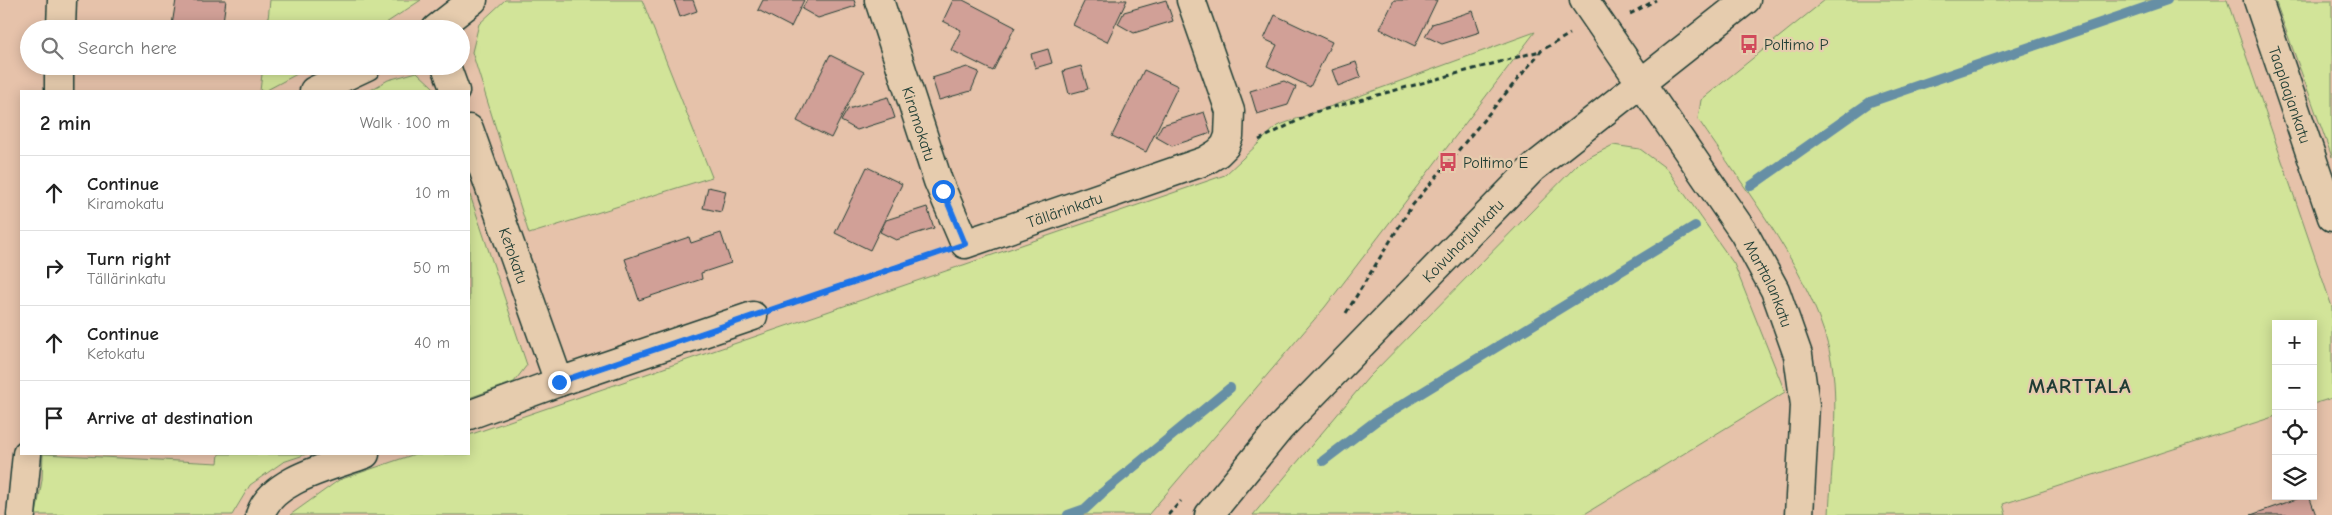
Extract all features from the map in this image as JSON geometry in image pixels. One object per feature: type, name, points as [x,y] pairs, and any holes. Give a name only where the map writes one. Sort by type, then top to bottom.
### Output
[{"type":"street","points":[[61,20],[62,0]]},
{"type":"street","points":[[447,20],[473,0]]},
{"type":"street","name":"Kiramokatu","points":[[879,0],[938,181],[965,244]]},
{"type":"street","name":"Tällärinkatu","points":[[965,244],[1205,161],[1225,146],[1230,136],[1230,111],[1191,0]]},
{"type":"street","name":"Marttalankatu","points":[[1584,0],[1744,233],[1774,290],[1798,354],[1805,405],[1799,515]]},
{"type":"street","name":"Koivuharjunkatu","points":[[1209,515],[1280,428],[1532,168],[1746,0]]},
{"type":"street","name":"Taaplaajankatu","points":[[2258,0],[2332,217]]},
{"type":"street","points":[[58,90],[59,75]]},
{"type":"street","points":[[316,90],[348,75]]},
{"type":"street","points":[[449,75],[455,90]]},
{"type":"street","name":"Ketokatu","points":[[470,132],[559,382]]},
{"type":"street","points":[[470,416],[559,382],[753,316]]},
{"type":"street","points":[[21,515],[28,455]]},
{"type":"street","points":[[260,515],[263,505],[292,481],[363,455]]},
{"type":"path","points":[[1626,17],[1656,0]]},
{"type":"path","points":[[1345,314],[1411,207],[1542,50],[1556,40],[1574,32]]},
{"type":"path","points":[[1252,143],[1315,112],[1542,50]]},
{"type":"path","points":[[753,316],[965,244]]},
{"type":"path","points":[[1168,515],[1181,500]]},
{"type":"green space","points":[[270,0],[421,0],[391,20],[268,20]]},
{"type":"green space","points":[[505,0],[642,0],[712,177],[529,234],[472,52],[479,24]]},
{"type":"green space","points":[[1825,0],[2227,0],[2332,307],[2332,398],[2317,403],[2317,320],[2272,320],[2272,417],[2003,504],[2006,515],[1829,515],[1835,399],[1832,364],[1824,332],[1812,300],[1796,268],[1698,119],[1701,100]]},
{"type":"green space","points":[[2275,0],[2332,0],[2332,157]]},
{"type":"green space","points":[[1535,32],[1325,307],[1148,515],[290,515],[339,480],[412,455],[470,455],[470,435],[1225,175],[1277,126]]},
{"type":"green space","points":[[262,75],[295,75],[267,90],[260,90]]},
{"type":"green space","points":[[406,75],[420,75],[434,90],[371,90],[388,80]]},
{"type":"green space","points":[[1613,145],[1640,149],[1667,169],[1734,264],[1785,392],[1583,515],[1253,515],[1368,378],[1580,162]]},
{"type":"green space","points":[[470,195],[527,365],[514,382],[470,398]]},
{"type":"green space","points":[[43,455],[218,463],[219,455],[304,455],[283,462],[250,485],[232,515],[36,515],[42,480]]},
{"type":"building","points":[[176,0],[226,0],[223,20],[173,20]]},
{"type":"building","points":[[674,0],[693,0],[697,11],[680,17]]},
{"type":"building","points":[[763,0],[804,0],[791,27],[758,10]]},
{"type":"building","points":[[807,0],[854,0],[856,6],[818,18],[802,9]]},
{"type":"building","points":[[953,0],[963,0],[1015,27],[993,71],[951,50],[961,30],[943,21]]},
{"type":"building","points":[[1085,0],[1127,0],[1107,42],[1073,25]]},
{"type":"building","points":[[1166,0],[1173,21],[1134,33],[1118,24],[1124,12]]},
{"type":"building","points":[[1394,0],[1437,0],[1415,46],[1380,29]]},
{"type":"building","points":[[1473,11],[1480,32],[1442,44],[1425,36],[1432,24]]},
{"type":"building","points":[[1275,15],[1332,42],[1310,87],[1267,66],[1277,45],[1264,39]]},
{"type":"building","points":[[1048,49],[1052,63],[1035,68],[1031,54]]},
{"type":"building","points":[[830,55],[864,72],[831,138],[797,121]]},
{"type":"building","points":[[1356,62],[1361,77],[1338,86],[1332,70]]},
{"type":"building","points":[[1081,66],[1088,89],[1069,94],[1063,71]]},
{"type":"building","points":[[967,67],[979,72],[971,91],[939,100],[932,78]]},
{"type":"building","points":[[1144,70],[1178,86],[1146,152],[1112,136]]},
{"type":"building","points":[[1284,81],[1296,87],[1288,105],[1257,114],[1250,91]]},
{"type":"building","points":[[888,97],[895,118],[857,130],[841,121],[848,109]]},
{"type":"building","points":[[1204,112],[1211,133],[1172,146],[1156,137],[1162,125]]},
{"type":"building","points":[[867,167],[902,184],[870,250],[835,233]]},
{"type":"building","points":[[708,187],[726,191],[721,212],[703,208]]},
{"type":"building","points":[[927,207],[934,228],[896,240],[880,232],[886,220]]},
{"type":"building","points":[[721,233],[731,263],[701,273],[702,279],[639,300],[625,259],[689,237],[691,243]]},
{"type":"building","points":[[2294,500],[2310,500],[2316,515],[2251,515]]},
{"type":"waterway","points":[[1751,186],[1870,102],[2167,0]]},
{"type":"waterway","points":[[1323,461],[1377,420],[1695,226]]},
{"type":"waterway","points":[[1068,515],[1085,509],[1230,388]]},
{"type":"place","name":"Poltimo P","points":[[1749,44]]},
{"type":"place","name":"Poltimo E","points":[[1448,162]]},
{"type":"district","name":"MARTTALA","points":[[2080,386]]},
{"type":"route","points":[[559,382],[965,244],[943,191]]}]
